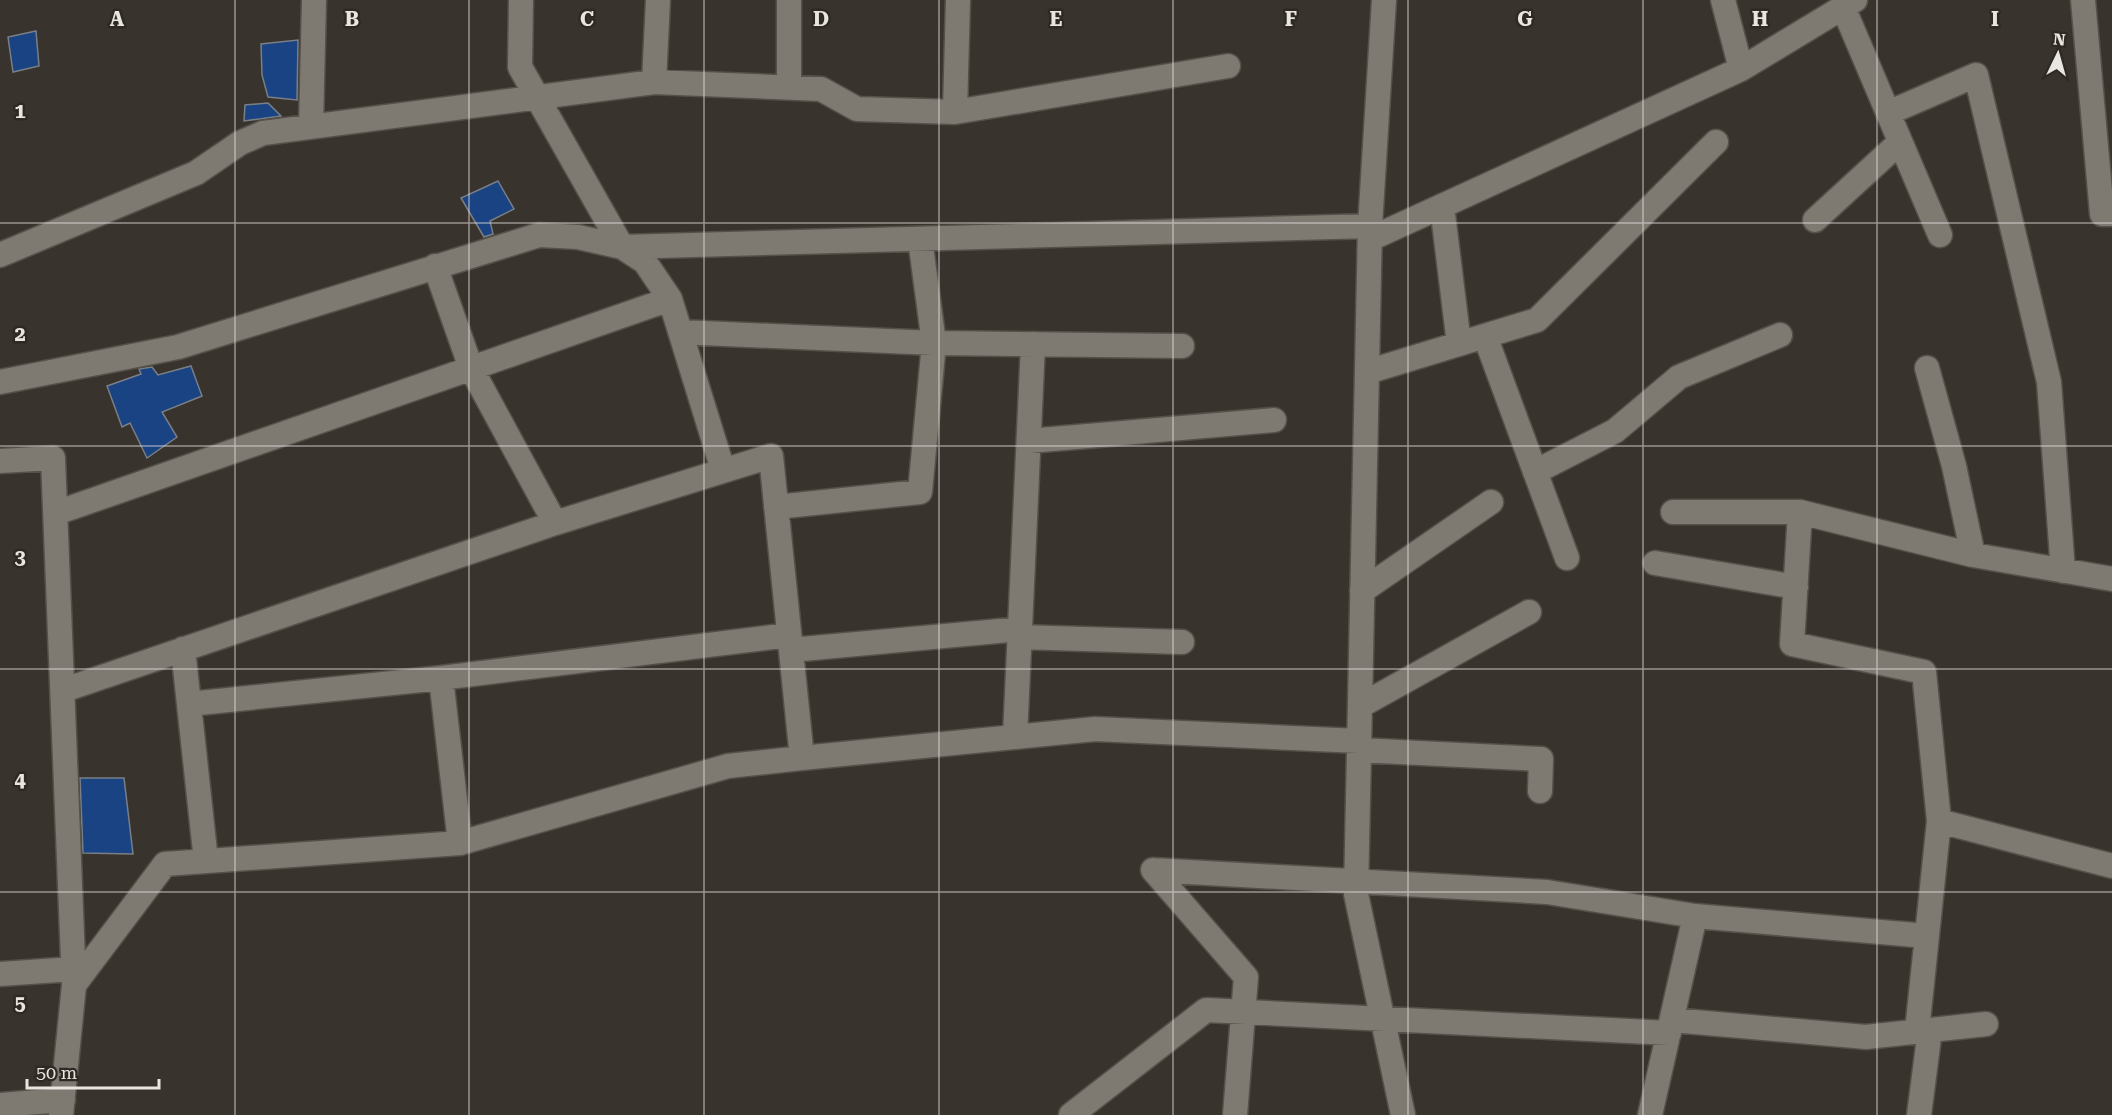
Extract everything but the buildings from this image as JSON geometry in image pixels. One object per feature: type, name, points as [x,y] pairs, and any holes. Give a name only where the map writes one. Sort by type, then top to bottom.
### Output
[{"type":"street","points":[[311,127],[314,0]]},
{"type":"street","points":[[521,0],[520,67],[622,248],[645,262],[670,299],[723,471]]},
{"type":"street","points":[[654,82],[658,0]]},
{"type":"street","points":[[789,0],[789,87]]},
{"type":"street","points":[[955,112],[958,0]]},
{"type":"street","points":[[1723,0],[1741,69]]},
{"type":"street","points":[[2083,0],[2102,214],[2112,214]]},
{"type":"street","points":[[1389,2],[1370,232],[1356,894],[1402,1115]]},
{"type":"street","points":[[0,382],[178,347],[539,235],[578,237],[622,248],[920,239],[1370,232],[1442,206],[1741,69],[1849,4],[1888,113],[1940,235]]},
{"type":"street","points":[[0,255],[196,173],[240,143],[263,132],[654,82],[821,89],[857,109],[955,112],[1228,66]]},
{"type":"street","points":[[1888,113],[1976,75],[2049,382],[2063,571]]},
{"type":"street","points":[[1367,372],[1537,320],[1716,142]]},
{"type":"street","points":[[1815,220],[1900,142]]},
{"type":"street","points":[[1442,206],[1459,344]]},
{"type":"street","points":[[776,507],[920,492],[934,343],[920,239]]},
{"type":"street","points":[[435,266],[471,368],[555,523]]},
{"type":"street","points":[[56,513],[670,299]]},
{"type":"street","points":[[680,332],[934,343],[1182,346]]},
{"type":"street","points":[[1535,472],[1615,430],[1679,377],[1780,335]]},
{"type":"street","points":[[1485,336],[1567,558]]},
{"type":"street","points":[[1014,737],[1033,344]]},
{"type":"street","points":[[1927,368],[1954,466],[1973,555]]},
{"type":"street","points":[[1029,441],[1274,420]]},
{"type":"street","points":[[64,690],[555,523],[771,456],[802,758]]},
{"type":"street","points":[[0,461],[54,458],[73,977],[62,1108],[0,1105]]},
{"type":"street","points":[[1362,591],[1491,502]]},
{"type":"street","points":[[1673,512],[1800,512],[1973,555],[2112,579]]},
{"type":"street","points":[[1800,512],[1792,644],[1924,672],[1939,821],[1927,936],[1919,1115]]},
{"type":"street","points":[[1655,563],[1796,587]]},
{"type":"street","points":[[1360,706],[1529,612]]},
{"type":"street","points":[[189,704],[790,643],[1019,633],[1182,642]]},
{"type":"street","points":[[183,649],[206,861]]},
{"type":"street","points":[[441,678],[460,843]]},
{"type":"street","points":[[73,977],[165,864],[460,843],[728,766],[1095,729],[1540,759],[1540,791]]},
{"type":"street","points":[[1939,821],[2112,866]]},
{"type":"street","points":[[1235,1115],[1246,977],[1153,870],[1547,892],[1695,916],[1927,936]]},
{"type":"street","points":[[1650,1115],[1695,916]]},
{"type":"street","points":[[0,974],[73,977]]},
{"type":"street","points":[[1071,1115],[1102,1104],[1206,1010],[1382,1018],[1670,1026],[1866,1037],[1986,1024]]}]
